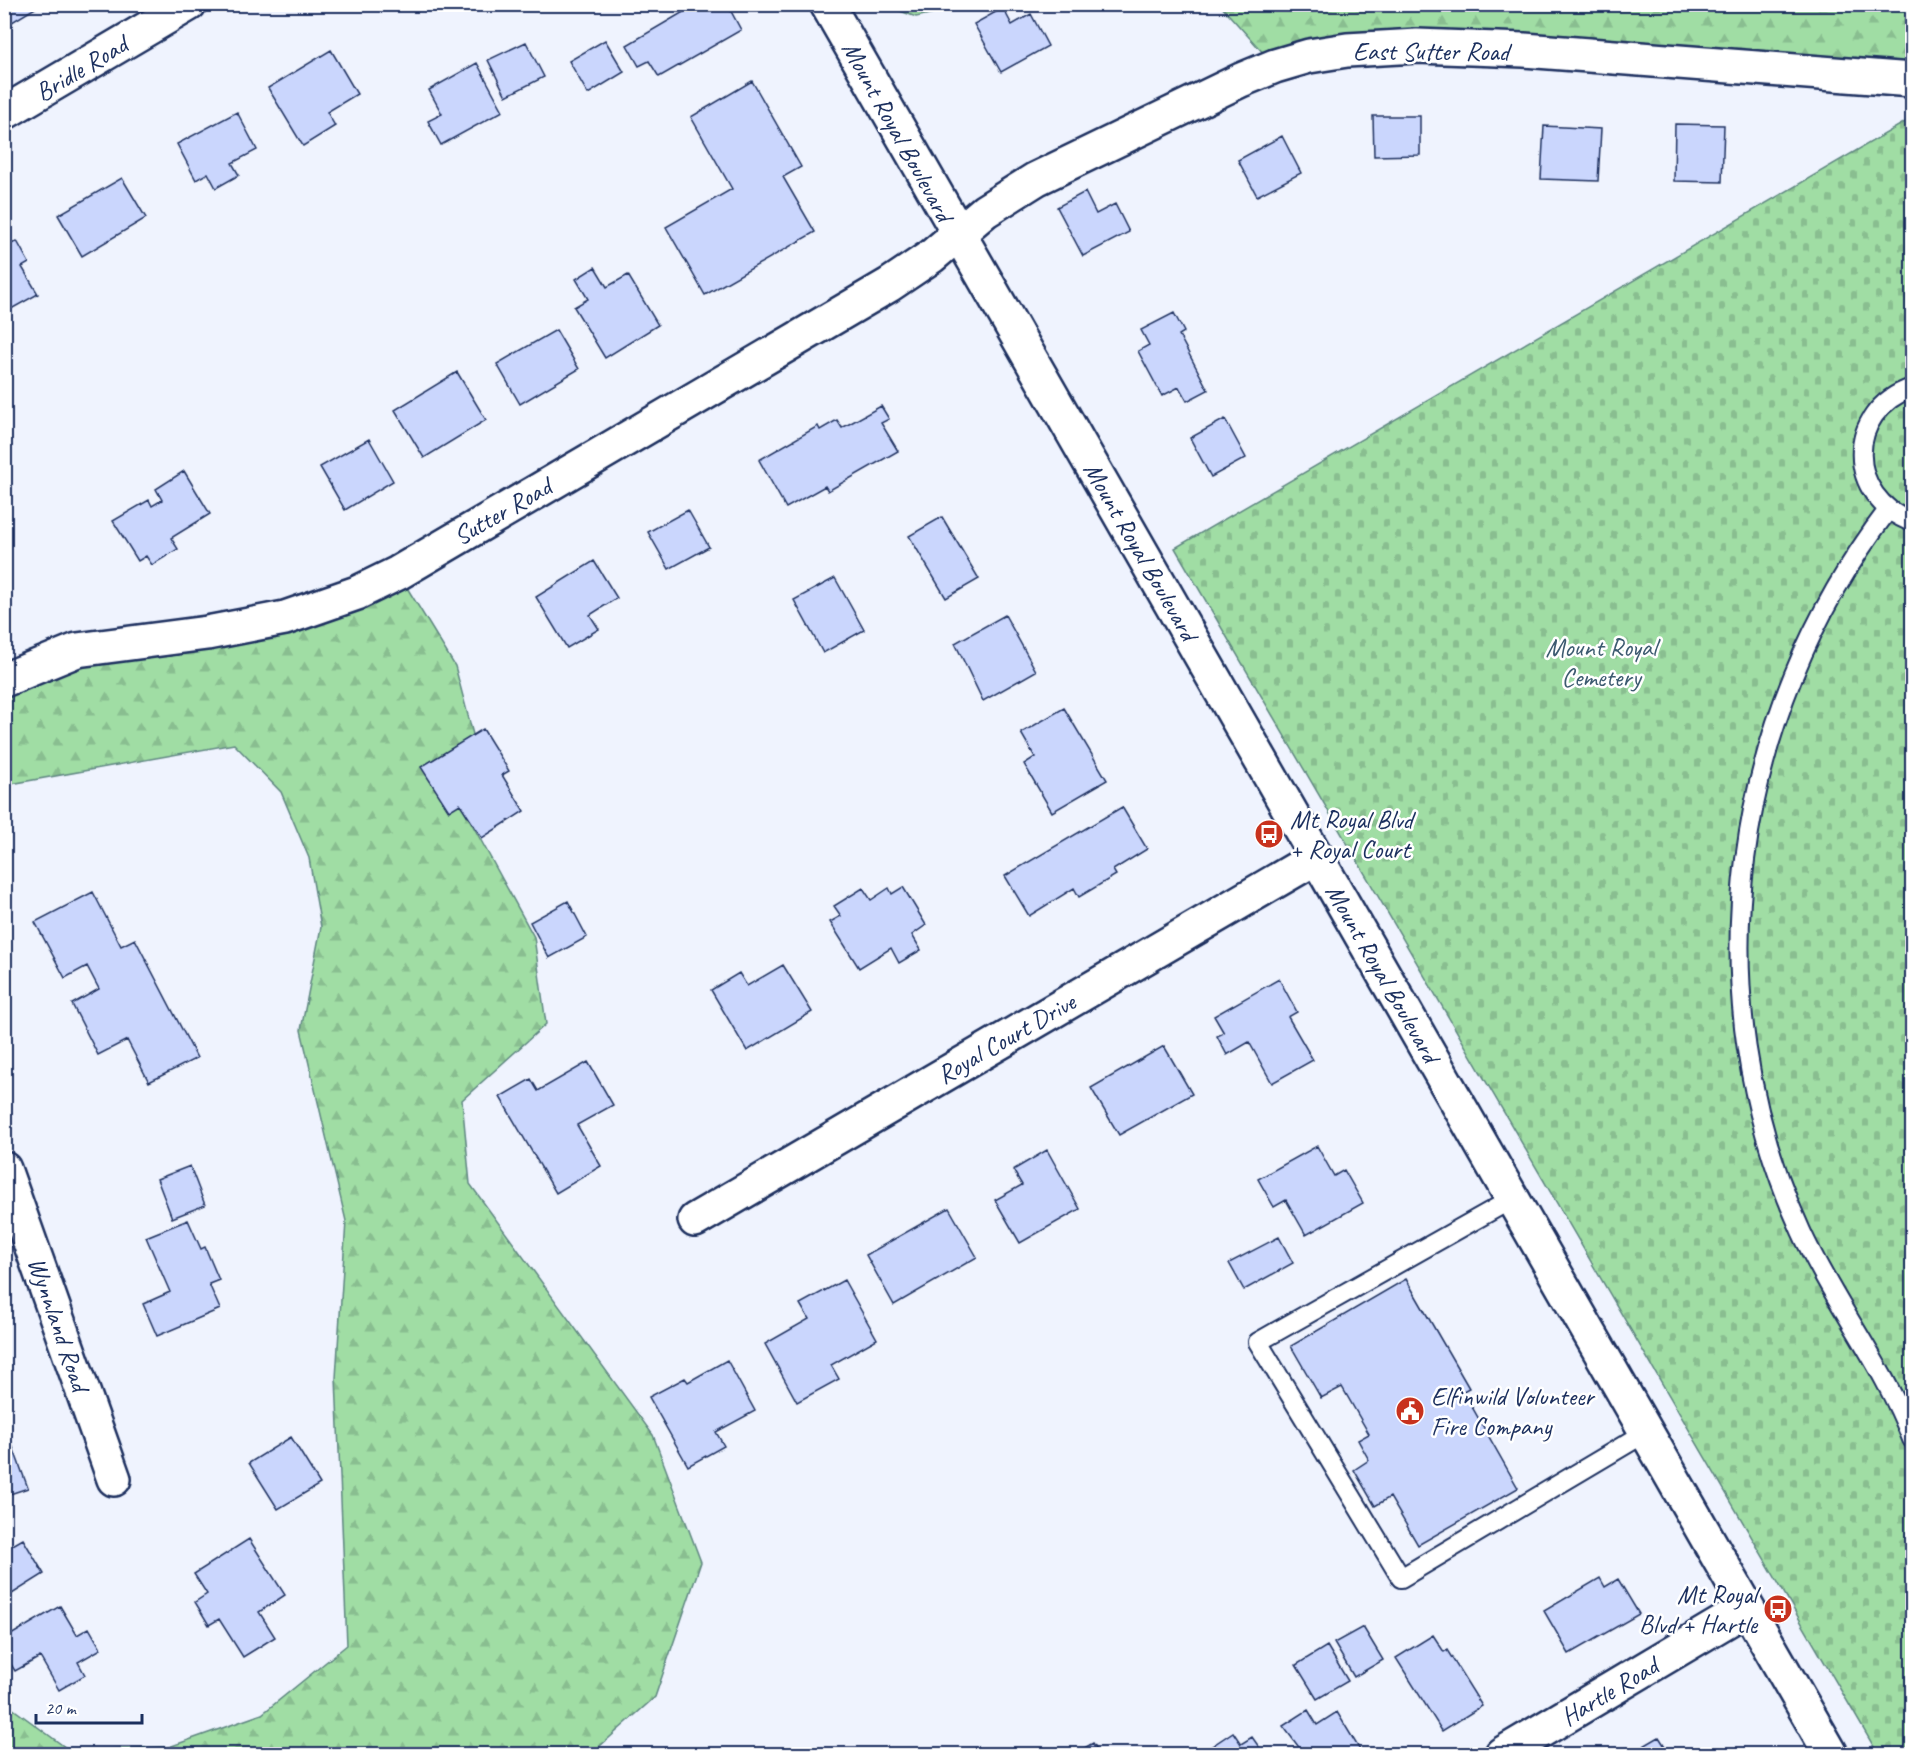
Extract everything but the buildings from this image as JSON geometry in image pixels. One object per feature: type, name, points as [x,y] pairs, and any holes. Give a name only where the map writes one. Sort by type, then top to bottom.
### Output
[{"type":"street","name":"Bridle Road","points":[[4,113],[189,4]]},
{"type":"street","name":"Mount Royal Boulevard","points":[[826,4],[1831,1755]]},
{"type":"street","name":"East Sutter Road","points":[[957,235],[985,211],[1036,179],[1159,118],[1275,66],[1337,52],[1417,46],[1524,50],[1912,80]]},
{"type":"street","name":"Sutter Road","points":[[4,680],[77,650],[249,626],[318,608],[357,593],[398,573],[889,285],[932,256],[957,235]]},
{"type":"street","name":"Royal Court Drive","points":[[695,1220],[1317,857]]},
{"type":"street","name":"Wynnland Road","points":[[4,1169],[114,1479]]},
{"type":"street","name":"Hartle Road","points":[[1502,1755],[1746,1609]]},
{"type":"lane","points":[[1912,388],[1899,393],[1879,409],[1866,430],[1862,446],[1866,480],[1874,494],[1888,510],[1912,522]]},
{"type":"lane","points":[[1888,510],[1842,575],[1815,624],[1761,765],[1749,819],[1743,872],[1740,959],[1754,1091],[1773,1163],[1801,1232],[1875,1363],[1912,1439]]},
{"type":"lane","points":[[1512,1199],[1258,1342],[1401,1578],[1645,1434]]},
{"type":"green space","points":[[882,4],[970,4],[970,5],[916,17]]},
{"type":"green space","points":[[1220,5],[1912,5],[1912,80],[1608,57],[1275,66]]},
{"type":"green space","name":"Mount Royal Cemetery","points":[[1912,118],[1912,1754],[1878,1754],[1175,548]]},
{"type":"green space","points":[[398,573],[455,666],[475,742],[461,804],[534,937],[546,1024],[462,1100],[470,1184],[653,1435],[701,1562],[655,1697],[591,1754],[5,1754],[5,1703],[69,1750],[169,1747],[262,1714],[347,1645],[336,1378],[346,1221],[301,1030],[321,927],[309,858],[281,792],[234,744],[5,785],[5,680]]},
{"type":"place","name":"Mt Royal Blvd + Royal Court","points":[[1269,834]]},
{"type":"place","name":"Elfinwild Volunteer Fire Company","points":[[1410,1411]]},
{"type":"place","name":"Mt Royal Blvd + Hartle","points":[[1778,1609]]}]
